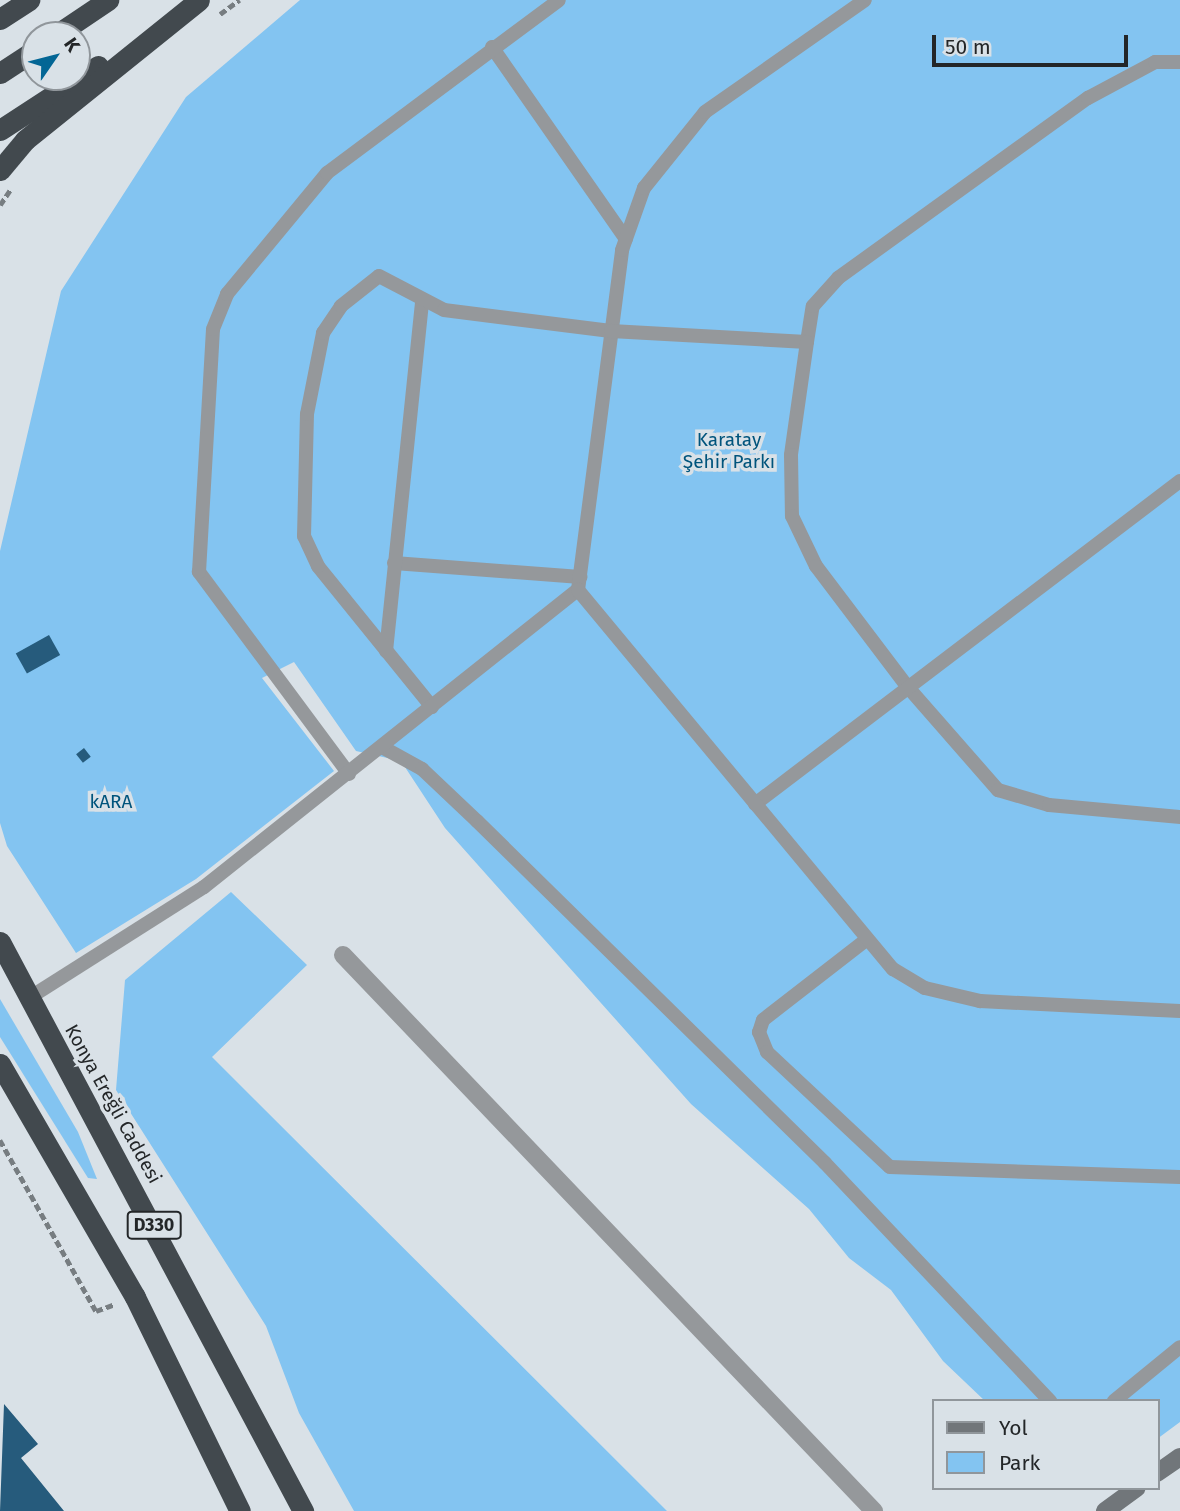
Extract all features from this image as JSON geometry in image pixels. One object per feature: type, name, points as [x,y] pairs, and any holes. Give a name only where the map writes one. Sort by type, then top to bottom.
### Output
[{"type":"highway","points":[[0,19],[29,0]]},
{"type":"highway","points":[[77,21],[108,0]]},
{"type":"highway","points":[[0,130],[199,0]]},
{"type":"highway","points":[[0,170],[26,140],[162,26]]},
{"type":"highway","points":[[0,73],[21,59]]},
{"type":"highway","name":"Konya Ereğli Caddesi","points":[[0,943],[303,1511]]},
{"type":"highway","name":"D330","points":[[0,1064],[135,1297],[240,1511]]},
{"type":"main road","points":[[1159,1473],[1180,1457]]},
{"type":"main road","points":[[1105,1511],[1134,1490]]},
{"type":"street","points":[[343,955],[874,1511]]},
{"type":"lane","points":[[349,774],[199,572],[213,329],[226,294],[327,173],[492,47],[559,0]]},
{"type":"lane","points":[[29,998],[204,887],[432,707],[579,584],[611,331],[626,239],[644,188],[705,112],[865,0]]},
{"type":"lane","points":[[492,47],[626,239]]},
{"type":"lane","points":[[1180,62],[1155,62],[1088,98],[838,278],[813,306],[791,454],[792,516],[816,566],[906,685],[998,790],[1049,805],[1180,817]]},
{"type":"lane","points":[[432,707],[318,566],[304,536],[307,414],[323,333],[341,306],[379,276],[422,301],[444,310],[611,331],[807,342]]},
{"type":"lane","points":[[386,651],[422,301]]},
{"type":"lane","points":[[755,804],[906,685],[1180,481]]},
{"type":"lane","points":[[394,563],[579,584],[866,940],[893,969],[925,988],[980,1001],[1180,1011]]},
{"type":"lane","points":[[382,747],[422,769],[477,821],[825,1163],[1048,1399]]},
{"type":"lane","points":[[866,940],[763,1020],[759,1032],[767,1052],[890,1167],[1180,1177]]},
{"type":"lane","points":[[1116,1399],[1180,1348]]},
{"type":"path","points":[[0,1140],[96,1311],[135,1297]]},
{"type":"green space","name":"Karatay Şehir Parkı","points":[[300,0],[1180,0],[1180,1422],[1159,1438],[1159,1399],[983,1399],[943,1361],[891,1290],[849,1258],[809,1209],[691,1104],[445,828],[401,761],[356,751],[294,662],[262,678],[334,771],[196,879],[76,953],[7,846],[0,823],[0,551],[61,291],[186,97]]},
{"type":"green space","points":[[231,892],[307,965],[212,1057],[667,1511],[354,1511],[299,1413],[266,1326],[116,1090],[125,980]]},
{"type":"green space","points":[[0,999],[78,1132],[97,1179],[88,1178],[0,1037]]},
{"type":"building","points":[[49,635],[60,655],[27,674],[16,653]]},
{"type":"building","points":[[84,748],[91,757],[83,763],[76,754]]},
{"type":"building","points":[[112,797],[119,806],[111,812],[104,803]]},
{"type":"building","points":[[4,1404],[38,1444],[21,1458],[64,1511],[0,1511]]},
{"type":"park label","name":"kARA","points":[[111,802]]}]
